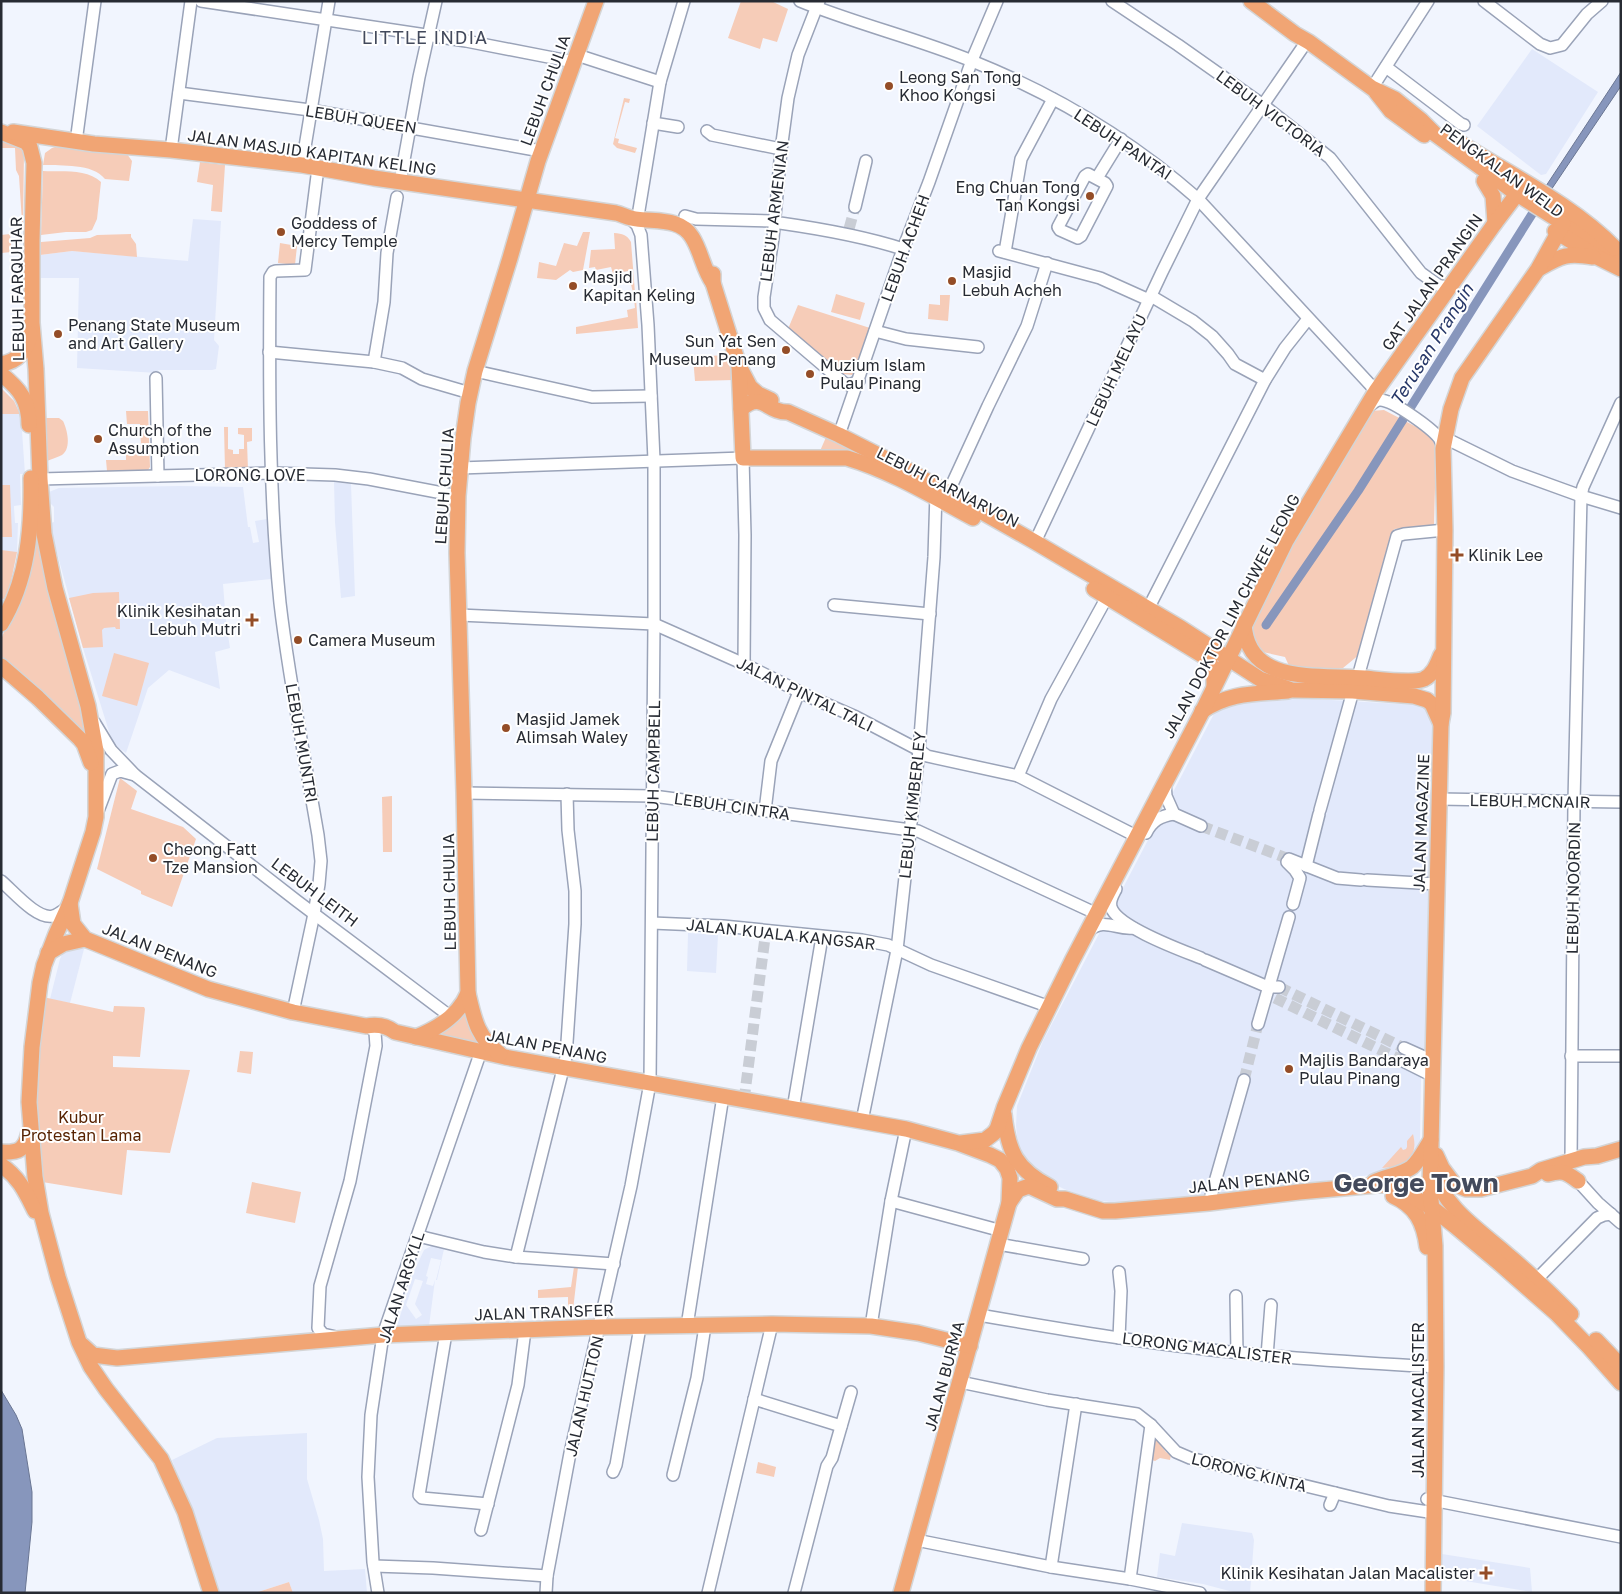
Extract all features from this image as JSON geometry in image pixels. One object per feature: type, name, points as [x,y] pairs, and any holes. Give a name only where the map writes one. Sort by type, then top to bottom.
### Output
[{"type":"main road","name":"LEBUH CHULIA","points":[[505,1057],[489,1046],[478,1030],[468,993],[457,553],[460,468],[470,393],[475,371],[541,151],[596,1]]},
{"type":"main road","name":"PENGKALAN WELD","points":[[1251,1],[1372,88],[1395,99],[1435,134],[1522,198],[1546,211],[1561,229],[1597,257],[1621,269]]},
{"type":"main road","name":"PENGKALAN WELD","points":[[1372,88],[1391,111],[1484,180],[1546,211],[1602,235],[1620,252]]},
{"type":"main road","name":"JALAN MASJID KAPITAN KELING","points":[[1,131],[76,142],[171,150],[302,165],[400,182],[629,214],[672,223],[688,231],[694,239],[708,276],[713,283]]},
{"type":"main road","name":"LEBUH FARQUHAR","points":[[1,131],[26,142],[30,147],[34,163],[32,323],[44,534],[55,588],[91,718],[96,750],[96,817],[89,847],[68,906],[48,953],[40,983],[33,1040],[29,1102],[35,1177],[41,1213],[58,1277],[79,1342],[91,1367],[161,1459],[184,1512],[211,1593]]},
{"type":"main road","points":[[34,163],[40,151],[48,146],[57,144],[67,145],[76,142]]},
{"type":"main road","points":[[1484,180],[1493,196],[1495,222]]},
{"type":"main road","name":"GAT JALAN PRANGIN","points":[[1376,391],[1495,222],[1522,198]]},
{"type":"main road","name":"JALAN MASJID KAPITAN KELING","points":[[629,214],[685,216]]},
{"type":"main road","points":[[685,216],[695,227],[701,239],[713,274],[713,283],[738,366],[743,458]]},
{"type":"main road","name":"PENGKALAN WELD","points":[[1561,229],[1620,252]]},
{"type":"main road","name":"JALAN MAGAZINE","points":[[1432,1208],[1430,1159],[1441,724],[1444,713],[1444,444],[1451,409],[1462,378],[1538,269],[1561,229]]},
{"type":"main road","points":[[1538,269],[1559,257],[1569,254],[1597,257]]},
{"type":"main road","points":[[1,364],[21,356],[29,341],[32,323]]},
{"type":"main road","name":"LEBUH CARNARVON","points":[[738,366],[755,392],[783,406],[788,412]]},
{"type":"main road","points":[[1,374],[20,393],[28,407],[31,483],[27,552],[16,594],[3,619]]},
{"type":"main road","name":"JALAN DOKTOR LIM CHWEE LEONG","points":[[958,1143],[979,1141],[990,1137],[997,1129],[1029,1048],[1095,913],[1202,712],[1244,623],[1286,541],[1376,391]]},
{"type":"main road","name":"LEBUH CARNARVON","points":[[741,410],[751,402],[758,401],[839,435],[940,492],[1035,542],[1181,628],[1260,679],[1292,690],[1426,679],[1435,670],[1444,649]]},
{"type":"main road","name":"LEBUH CARNARVON","points":[[743,458],[847,458],[940,492],[1207,658],[1214,672],[1214,687]]},
{"type":"main road","name":"LEBUH CARNARVON","points":[[1244,623],[1248,645],[1261,661],[1278,671],[1355,684],[1421,698],[1432,704],[1441,724]]},
{"type":"main road","points":[[1,666],[38,698],[84,744],[96,783]]},
{"type":"main road","points":[[1202,712],[1215,703],[1231,697],[1292,690]]},
{"type":"main road","name":"JALAN PENANG","points":[[68,906],[73,924],[85,939],[208,990],[293,1012],[368,1026],[374,1024],[388,1026],[395,1032],[505,1057],[906,1129],[958,1143],[995,1157],[1007,1168]]},
{"type":"main road","name":"JALAN PENANG","points":[[48,953],[63,944],[85,939]]},
{"type":"main road","points":[[416,1037],[437,1027],[451,1017],[463,1004],[468,993]]},
{"type":"main road","name":"JALAN PENANG","points":[[1004,1108],[1008,1140],[1020,1165],[1029,1174],[1060,1192],[1065,1199]]},
{"type":"main road","points":[[1,1152],[10,1153],[22,1148],[28,1139],[30,1126]]},
{"type":"main road","points":[[1432,1138],[1436,1157],[1442,1168],[1450,1181],[1459,1187],[1484,1189],[1532,1176],[1562,1172],[1567,1173],[1578,1181]]},
{"type":"main road","points":[[1366,1186],[1412,1167],[1432,1138]]},
{"type":"main road","points":[[1532,1176],[1541,1170],[1584,1156],[1619,1152]]},
{"type":"main road","points":[[1578,1181],[1577,1170],[1579,1166],[1597,1156]]},
{"type":"main road","points":[[1430,1159],[1438,1185],[1452,1206],[1536,1280],[1621,1366]]},
{"type":"main road","points":[[1,1165],[12,1173],[21,1184],[36,1214],[66,1326],[84,1371],[154,1462],[178,1514],[204,1593]]},
{"type":"main road","name":"JALAN BURMA","points":[[901,1593],[1009,1203],[1010,1178],[1007,1168]]},
{"type":"main road","name":"JALAN PENANG","points":[[1009,1203],[1018,1190],[1025,1187],[1033,1188],[1057,1199],[1065,1199],[1109,1211],[1388,1185],[1398,1188],[1432,1208],[1499,1263],[1556,1313],[1621,1383]]},
{"type":"main road","name":"JALAN MACALISTER","points":[[1366,1186],[1402,1200],[1416,1213],[1422,1222],[1428,1250],[1432,1367]]},
{"type":"main road","name":"JALAN MACALISTER","points":[[1432,1208],[1435,1246],[1431,1506],[1433,1593]]},
{"type":"main road","name":"JALAN TRANSFER","points":[[79,1342],[93,1355],[117,1358],[383,1335],[600,1327],[772,1324],[871,1326],[918,1333],[970,1346]]},
{"type":"main road","points":[[103,1384],[102,1373],[104,1368],[117,1358]]},
{"type":"main road","name":"JALAN MACALISTER","points":[[1426,1593],[1431,1506]]},
{"type":"street","points":[[76,142],[95,1]]},
{"type":"street","points":[[171,150],[191,1]]},
{"type":"street","points":[[201,1],[575,58],[660,82]]},
{"type":"street","points":[[302,165],[329,1]]},
{"type":"street","points":[[400,182],[436,1]]},
{"type":"street","points":[[629,214],[653,123],[660,82],[684,1]]},
{"type":"street","name":"LEBUH PANTAI","points":[[800,1],[818,4],[972,60],[1054,99],[1121,140],[1173,177],[1198,199],[1376,391]]},
{"type":"street","name":"LEBUH ACHEH","points":[[839,435],[903,250],[972,60],[997,1]]},
{"type":"street","name":"LEBUH VICTORIA","points":[[1112,1],[1263,105],[1330,158],[1421,273],[1438,285],[1450,288]]},
{"type":"street","points":[[1372,88],[1428,1]]},
{"type":"street","points":[[1484,1],[1540,44],[1550,48],[1562,45],[1587,14],[1602,1]]},
{"type":"street","name":"LEBUH ARMENIAN","points":[[818,4],[795,63],[788,98],[764,308],[767,316],[775,325],[844,384]]},
{"type":"street","name":"LEBUH MELAYU","points":[[1035,542],[1198,199],[1307,41]]},
{"type":"street","points":[[1386,67],[1464,125]]},
{"type":"street","name":"LEBUH QUEEN","points":[[179,94],[310,110],[541,151]]},
{"type":"street","points":[[1054,99],[1021,159],[1002,251],[1100,278],[1150,298],[1193,321],[1212,336],[1235,364],[1265,380]]},
{"type":"street","points":[[653,123],[678,127]]},
{"type":"street","points":[[707,131],[712,135],[781,149]]},
{"type":"street","points":[[1097,178],[1121,140]]},
{"type":"street","points":[[854,207],[866,160]]},
{"type":"street","name":"LEBUH MUNTRI","points":[[293,1012],[314,914],[321,861],[285,638],[277,568],[271,473],[270,278],[273,272],[276,271],[304,270],[318,168]]},
{"type":"street","points":[[1088,174],[1097,178],[1107,186],[1081,236],[1076,238],[1060,230],[1058,225],[1085,176],[1088,174]]},
{"type":"street","points":[[374,362],[384,302],[387,253],[397,197]]},
{"type":"street","name":"LEBUH CAMPBELL","points":[[629,214],[638,224],[641,235],[648,325],[654,460],[650,1083]]},
{"type":"street","name":"JALAN MASJID KAPITAN KELING","points":[[685,216],[696,219],[775,221],[849,232],[903,250]]},
{"type":"street","points":[[940,492],[1027,326],[1048,263]]},
{"type":"street","points":[[1148,610],[1265,380],[1285,348],[1308,319]]},
{"type":"street","points":[[876,331],[906,340],[978,347]]},
{"type":"street","points":[[269,352],[374,362],[402,368],[422,379],[470,393]]},
{"type":"street","points":[[475,371],[592,397],[651,396]]},
{"type":"street","points":[[156,378],[158,476]]},
{"type":"street","points":[[849,409],[844,384],[849,385],[859,381]]},
{"type":"street","points":[[1366,408],[1382,400],[1407,412],[1434,432],[1444,444],[1581,496],[1621,508]]},
{"type":"street","name":"LEBUH NOORDIN","points":[[1571,1161],[1574,802],[1581,496],[1583,487],[1621,403]]},
{"type":"street","points":[[743,458],[745,536],[744,664]]},
{"type":"street","name":"LEBUH CARNARVON","points":[[460,468],[743,458]]},
{"type":"street","name":"LORONG LOVE","points":[[40,479],[271,473],[350,476],[458,496]]},
{"type":"street","name":"LEBUH KIMBERLEY","points":[[862,1121],[897,950],[919,750],[940,492]]},
{"type":"street","points":[[1306,866],[1397,536],[1445,530]]},
{"type":"street","points":[[1018,776],[1051,699],[1107,597]]},
{"type":"street","points":[[834,605],[930,614]]},
{"type":"street","name":"JALAN PINTAL TALI","points":[[459,616],[654,624],[744,664],[798,692],[856,717],[927,756],[1018,776],[1136,836]]},
{"type":"street","points":[[766,810],[771,761],[798,692]]},
{"type":"street","name":"LEBUH LEITH","points":[[91,718],[110,750],[135,775],[202,829],[451,1017]]},
{"type":"street","points":[[96,817],[112,774],[120,771],[135,775]]},
{"type":"street","points":[[1166,780],[1166,796],[1174,814]]},
{"type":"street","name":"LEBUH CINTRA","points":[[464,793],[653,796],[909,829],[921,832],[1095,913]]},
{"type":"street","points":[[516,1257],[564,1068],[575,924],[575,891],[568,830],[567,794]]},
{"type":"street","name":"LEBUH MCNAIR","points":[[1439,799],[1621,802]]},
{"type":"street","points":[[1201,826],[1174,814],[1153,821],[1112,896],[1111,905],[1113,910],[1133,928],[1203,959],[1274,987]]},
{"type":"street","points":[[1293,904],[1300,878],[1288,860],[1337,878],[1437,884]]},
{"type":"street","points":[[1,881],[35,912],[42,916],[52,916],[68,906]]},
{"type":"street","points":[[1258,1024],[1274,987],[1289,917]]},
{"type":"street","name":"JALAN KUALA KANGSAR","points":[[652,923],[723,926],[862,940],[888,946],[931,964],[1050,1007]]},
{"type":"street","points":[[1085,934],[1101,924],[1124,929],[1133,928]]},
{"type":"street","points":[[793,1108],[822,937]]},
{"type":"street","points":[[1274,987],[1275,998]]},
{"type":"street","points":[[337,1338],[323,1334],[318,1328],[320,1286],[350,1181],[376,1046],[375,1032],[368,1026]]},
{"type":"street","points":[[376,1046],[382,1037],[395,1032]]},
{"type":"street","points":[[1404,1048],[1433,1068]]},
{"type":"street","name":"JALAN ARGYLL","points":[[378,1593],[374,1566],[368,1477],[371,1415],[383,1335],[481,1051]]},
{"type":"street","points":[[1571,1056],[1621,1056]]},
{"type":"street","points":[[1403,1061],[1433,1068]]},
{"type":"street","points":[[1208,1203],[1244,1080]]},
{"type":"street","name":"JALAN HUTTON","points":[[546,1593],[547,1576],[570,1453],[631,1186],[650,1083]]},
{"type":"street","points":[[686,1326],[723,1096]]},
{"type":"street","points":[[871,1326],[891,1201],[906,1129]]},
{"type":"street","points":[[1578,1181],[1598,1203],[1621,1223]]},
{"type":"street","points":[[891,1201],[1000,1238],[1083,1259]]},
{"type":"street","points":[[1597,1218],[1599,1211],[1598,1203]]},
{"type":"street","points":[[1536,1280],[1597,1218],[1604,1214],[1611,1214]]},
{"type":"street","points":[[418,1236],[484,1252],[516,1257],[614,1264]]},
{"type":"street","points":[[1119,1272],[1121,1291],[1119,1338]]},
{"type":"street","points":[[1236,1296],[1237,1353]]},
{"type":"street","points":[[1267,1356],[1271,1305]]},
{"type":"street","name":"LORONG MACALISTER","points":[[979,1315],[1119,1338],[1237,1353],[1320,1361],[1432,1367]]},
{"type":"street","points":[[290,1343],[308,1334],[319,1319]]},
{"type":"street","points":[[708,1593],[772,1324]]},
{"type":"street","points":[[673,1476],[697,1378],[705,1326]]},
{"type":"street","points":[[613,1472],[640,1327]]},
{"type":"street","points":[[481,1530],[518,1385],[525,1330]]},
{"type":"street","points":[[446,1333],[419,1493],[422,1498],[488,1504]]},
{"type":"street","name":"LORONG KINTA","points":[[960,1382],[1047,1400],[1137,1414],[1152,1426],[1176,1452],[1190,1458],[1389,1506],[1431,1506],[1621,1537]]},
{"type":"street","points":[[794,1593],[827,1466],[832,1458],[851,1392]]},
{"type":"street","points":[[754,1399],[841,1426]]},
{"type":"street","points":[[1051,1567],[1076,1404]]},
{"type":"street","points":[[1130,1579],[1152,1426]]},
{"type":"street","points":[[1330,1505],[1335,1493]]},
{"type":"street","points":[[916,1540],[1051,1567],[1130,1579],[1200,1593]]},
{"type":"street","points":[[374,1566],[547,1576]]},
{"type":"shaded area","points":[[1532,49],[1598,92],[1546,174],[1541,175],[1477,126]]},
{"type":"shaded area","points":[[193,219],[221,221],[214,340],[219,346],[216,369],[158,370],[157,373],[77,368],[79,278],[40,278],[40,255],[72,251],[188,261]]},
{"type":"shaded area","points":[[1,388],[19,409],[25,474],[20,474],[21,505],[14,506],[15,523],[18,523],[17,552],[10,586],[1,605]]},
{"type":"shaded area","points":[[334,482],[351,484],[355,596],[341,598],[335,522]]},
{"type":"shaded area","points":[[243,487],[248,527],[250,527],[253,543],[259,542],[255,521],[267,519],[271,579],[223,584],[230,648],[215,652],[220,689],[169,670],[148,688],[126,753],[111,738],[83,648],[51,531],[51,523],[54,522],[54,507],[50,503],[49,492],[59,488]]},
{"type":"shaded area","points":[[1296,698],[1419,705],[1429,711],[1433,719],[1427,1041],[1421,1079],[1420,1140],[1417,1156],[1394,1172],[1161,1202],[1126,1204],[1094,1200],[1064,1189],[1040,1177],[1026,1162],[1018,1145],[1016,1126],[1017,1106],[1043,1041],[1217,708],[1248,700]]},
{"type":"shaded area","points":[[688,933],[718,935],[716,973],[687,971]]},
{"type":"shaded area","points":[[72,947],[84,949],[70,1003],[50,999],[60,959],[63,952]]},
{"type":"shaded area","points":[[433,1245],[444,1249],[437,1280],[441,1260],[431,1258],[426,1276],[428,1277],[426,1284],[433,1286],[435,1280],[429,1326],[397,1326],[413,1274],[424,1250]],"holes":[[[415,1279],[423,1281],[415,1304],[422,1315],[416,1319],[406,1305]]]},
{"type":"shaded area","points":[[307,1433],[307,1479],[323,1539],[324,1571],[365,1569],[367,1593],[293,1593],[289,1582],[255,1593],[220,1593],[172,1460],[217,1438]]},
{"type":"shaded area","points":[[1182,1523],[1252,1533],[1254,1540],[1250,1593],[1237,1593],[1203,1584],[1157,1577],[1160,1553],[1175,1556]]},
{"type":"shaded area","name":"Klinik Kesihatan Jalan Macalister","points":[[1442,1554],[1530,1568],[1532,1592],[1441,1577]]},
{"type":"green space","points":[[741,1],[771,1],[788,9],[777,42],[763,38],[760,49],[728,38]]},
{"type":"green space","points":[[624,98],[630,99],[629,103],[625,102],[615,138],[619,139],[618,143],[637,148],[635,153],[617,148],[613,144]]},
{"type":"green space","points":[[1,141],[14,144],[24,152],[23,222],[15,148],[1,148]]},
{"type":"green space","points":[[55,147],[127,154],[132,161],[129,181],[105,179],[92,170],[85,168],[43,165],[45,153]]},
{"type":"green space","points":[[200,162],[225,165],[222,212],[211,211],[213,185],[197,182]]},
{"type":"green space","points":[[43,171],[81,173],[101,182],[97,219],[92,230],[41,235]]},
{"type":"green space","points":[[583,232],[590,232],[583,270],[573,272],[570,270],[556,280],[537,278],[539,262],[556,266],[564,243],[577,246]]},
{"type":"green space","points":[[614,233],[628,237],[631,242],[635,293],[633,293],[628,271],[613,274],[611,267],[596,270],[595,267],[589,268],[591,250],[615,249]]},
{"type":"green space","points":[[10,234],[12,252],[1,253],[1,235]]},
{"type":"green space","points":[[131,234],[136,244],[137,257],[72,251],[40,255],[41,242],[90,238],[97,235]]},
{"type":"green space","points":[[280,243],[297,246],[295,265],[278,263]]},
{"type":"green space","points":[[836,294],[865,303],[860,320],[831,312]]},
{"type":"green space","points":[[940,295],[950,295],[948,321],[928,319],[929,304],[940,305]]},
{"type":"green space","points":[[634,298],[636,298],[638,328],[576,334],[576,327],[628,317],[627,310],[635,308]]},
{"type":"green space","points":[[798,305],[870,328],[855,372],[852,375],[843,374],[788,329]]},
{"type":"green space","points":[[726,355],[734,380],[695,381],[693,357]]},
{"type":"green space","points":[[1,388],[14,401],[20,414],[1,414]]},
{"type":"green space","points":[[1384,410],[1428,433],[1432,438],[1436,449],[1434,526],[1394,529],[1360,654],[1343,668],[1290,668],[1285,657],[1258,651],[1251,626],[1286,549],[1371,411]]},
{"type":"green space","points":[[126,411],[148,411],[150,467],[148,470],[107,471],[106,460],[126,460],[126,447],[141,446],[140,424],[127,424]]},
{"type":"green space","points":[[45,418],[59,418],[63,421],[68,438],[65,452],[47,461]]},
{"type":"green space","points":[[224,427],[228,427],[228,449],[233,450],[233,454],[239,454],[239,449],[244,449],[244,435],[238,434],[238,428],[252,428],[252,441],[247,442],[248,470],[225,470]]},
{"type":"green space","points":[[827,435],[890,465],[820,451]]},
{"type":"green space","points":[[1,485],[10,485],[12,537],[1,537]]},
{"type":"green space","points":[[33,502],[94,754],[5,669],[1,655],[1,640],[9,618]]},
{"type":"green space","points":[[1,550],[17,552],[10,586],[4,599],[1,598]]},
{"type":"green space","points":[[119,592],[120,629],[115,627],[102,630],[103,647],[83,648],[69,598],[93,593]]},
{"type":"green space","points":[[114,653],[149,663],[137,706],[102,696]]},
{"type":"green space","points":[[120,778],[137,791],[131,809],[183,827],[196,839],[172,907],[141,894],[141,891],[97,869]]},
{"type":"green space","points":[[392,796],[392,852],[383,852],[382,797]]},
{"type":"green space","name":"Kubur Protestan Lama","points":[[43,997],[113,1012],[114,1006],[144,1007],[140,1057],[113,1056],[113,1067],[190,1070],[170,1153],[127,1150],[122,1195],[36,1181],[35,1067]]},
{"type":"green space","points":[[465,1012],[483,1046],[434,1036]]},
{"type":"green space","points":[[240,1051],[253,1052],[251,1074],[237,1072]]},
{"type":"green space","points":[[1413,1134],[1414,1147],[1409,1159],[1398,1166],[1382,1168],[1401,1147],[1403,1150],[1406,1149],[1407,1141]]},
{"type":"green space","points":[[252,1182],[301,1192],[295,1223],[246,1213]]},
{"type":"green space","points":[[574,1267],[578,1267],[573,1310],[568,1310],[568,1297],[538,1298],[538,1290],[571,1287]]},
{"type":"green space","points":[[1155,1438],[1166,1452],[1171,1455],[1170,1460],[1160,1458],[1155,1461],[1152,1460]]},
{"type":"green space","points":[[758,1462],[776,1467],[774,1477],[756,1473]]},
{"type":"green space","points":[[289,1582],[293,1593],[255,1593]]},
{"type":"water","points":[[1621,72],[1621,86],[1551,190],[1546,186]]},
{"type":"water","points":[[1,1390],[22,1429],[32,1492],[32,1522],[25,1593],[1,1593]]},
{"type":"waterway","name":"Terusan Prangin","points":[[1266,625],[1358,491],[1539,203]]},
{"type":"tunnel","points":[[849,229],[855,207]]},
{"type":"tunnel","points":[[1201,826],[1289,859]]},
{"type":"tunnel","points":[[744,1100],[766,930]]},
{"type":"tunnel","points":[[1279,987],[1404,1048]]},
{"type":"tunnel","points":[[1275,998],[1403,1061]]},
{"type":"tunnel","points":[[1244,1080],[1258,1024]]},
{"type":"place","name":"Leong San Tong Khoo Kongsi","points":[[889,86]]},
{"type":"place","name":"Eng Chuan Tong Tan Kongsi","points":[[1090,196]]},
{"type":"place","name":"Goddess of Mercy Temple","points":[[281,232]]},
{"type":"place","name":"Masjid Lebuh Acheh","points":[[952,281]]},
{"type":"place","name":"Masjid Kapitan Keling","points":[[573,286]]},
{"type":"place","name":"Penang State Museum and Art Gallery","points":[[58,334]]},
{"type":"place","name":"Sun Yat Sen Museum Penang","points":[[786,350]]},
{"type":"place","name":"Muzium Islam Pulau Pinang","points":[[810,374]]},
{"type":"place","name":"Church of the Assumption","points":[[98,439]]},
{"type":"place","name":"Klinik Lee","points":[[1457,555]]},
{"type":"place","name":"Klinik Kesihatan Lebuh Mutri","points":[[252,620]]},
{"type":"place","name":"Camera Museum","points":[[298,640]]},
{"type":"place","name":"Masjid Jamek Alimsah Waley","points":[[506,728]]},
{"type":"place","name":"Cheong Fatt Tze Mansion","points":[[153,858]]},
{"type":"place","name":"Majlis Bandaraya Pulau Pinang","points":[[1289,1069]]},
{"type":"place","name":"Klinik Kesihatan Jalan Macalister","points":[[1486,1573]]},
{"type":"district","name":"LITTLE INDIA","points":[[425,38]]},
{"type":"district","name":"George Town","points":[[1416,1183]]}]
